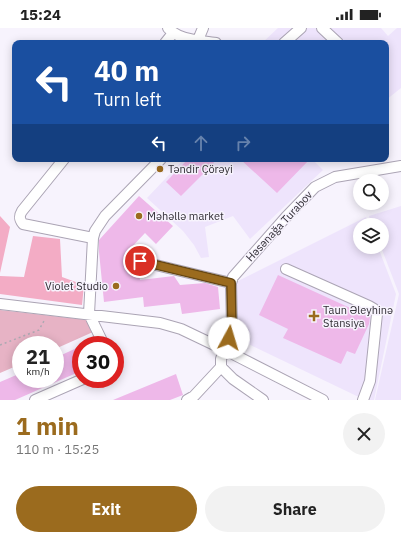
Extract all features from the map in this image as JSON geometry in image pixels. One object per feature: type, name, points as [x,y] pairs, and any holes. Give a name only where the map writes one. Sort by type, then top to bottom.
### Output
[{"type":"street","points":[[166,40],[171,31],[184,38],[198,40],[203,28]]},
{"type":"street","points":[[287,40],[301,28]]},
{"type":"street","points":[[322,28],[335,40]]},
{"type":"street","points":[[62,162],[22,211],[20,221],[23,224],[93,238]]},
{"type":"street","points":[[100,336],[90,314],[93,238],[95,231],[105,216],[158,162]]},
{"type":"street","name":"Həsənağa Turabov","points":[[231,283],[238,271],[315,187],[326,180],[401,166]]},
{"type":"street","points":[[140,261],[231,283],[232,328],[221,359],[221,366],[194,396],[187,400]]},
{"type":"street","points":[[286,269],[369,306],[374,309],[377,314],[370,381],[363,400]]},
{"type":"street","points":[[0,304],[160,323],[181,330],[225,350],[323,400]]},
{"type":"street","points":[[221,366],[233,379],[263,400]]},
{"type":"street","points":[[39,399],[72,384]]},
{"type":"path","points":[[0,345],[39,330],[47,315]]},
{"type":"shaded area","points":[[278,28],[381,28],[388,36],[397,28],[401,28],[401,88],[389,98],[389,40],[265,40]]},
{"type":"shaded area","points":[[181,162],[315,162],[323,170],[250,239],[233,216],[205,227],[209,257],[201,258],[194,245],[183,231],[147,198]]},
{"type":"shaded area","points":[[401,206],[401,400],[375,400],[399,294],[384,254],[389,254],[389,218],[370,218],[369,216]]},
{"type":"shaded area","points":[[0,216],[10,227],[0,273]]},
{"type":"shaded area","name":"Taun Əleyhinə Stansiya","points":[[353,224],[353,254],[381,254],[396,294],[374,400],[365,400],[238,339],[234,287],[238,281]]},
{"type":"shaded area","points":[[33,236],[60,239],[62,277],[84,285],[82,305],[0,294],[0,276],[24,277]]},
{"type":"shaded area","points":[[0,310],[88,320],[93,332],[84,336],[72,336],[72,341],[64,345],[64,336],[12,336],[12,368],[0,373]]},
{"type":"building","points":[[185,162],[214,163],[181,196],[166,182]]},
{"type":"building","points":[[243,162],[307,162],[277,193]]},
{"type":"building","points":[[139,196],[173,226],[156,244],[145,233],[128,251],[131,274],[139,274],[140,280],[174,276],[180,285],[205,283],[218,287],[220,309],[182,314],[180,303],[144,307],[143,297],[104,302],[99,240]]},
{"type":"building","name":"Taun Əleyhinə Stansiya","points":[[278,275],[370,317],[369,324],[355,354],[347,351],[341,364],[283,338],[288,329],[259,315]]},
{"type":"building","points":[[72,350],[72,375],[64,378],[64,354]]},
{"type":"building","points":[[176,374],[183,395],[170,400],[113,400]]},
{"type":"building","points":[[12,377],[12,388],[42,388],[15,400],[0,400],[0,382]]},
{"type":"place","name":"Təndir Çörəyi","points":[[160,169]]},
{"type":"place","name":"Məhəllə market","points":[[139,216]]},
{"type":"place","name":"Violet Studio","points":[[116,286]]},
{"type":"place","name":"Taun Əleyhinə Stansiya","points":[[314,316]]},
{"type":"route","points":[[140,261],[231,283],[230,293],[232,328],[229,338]]}]
